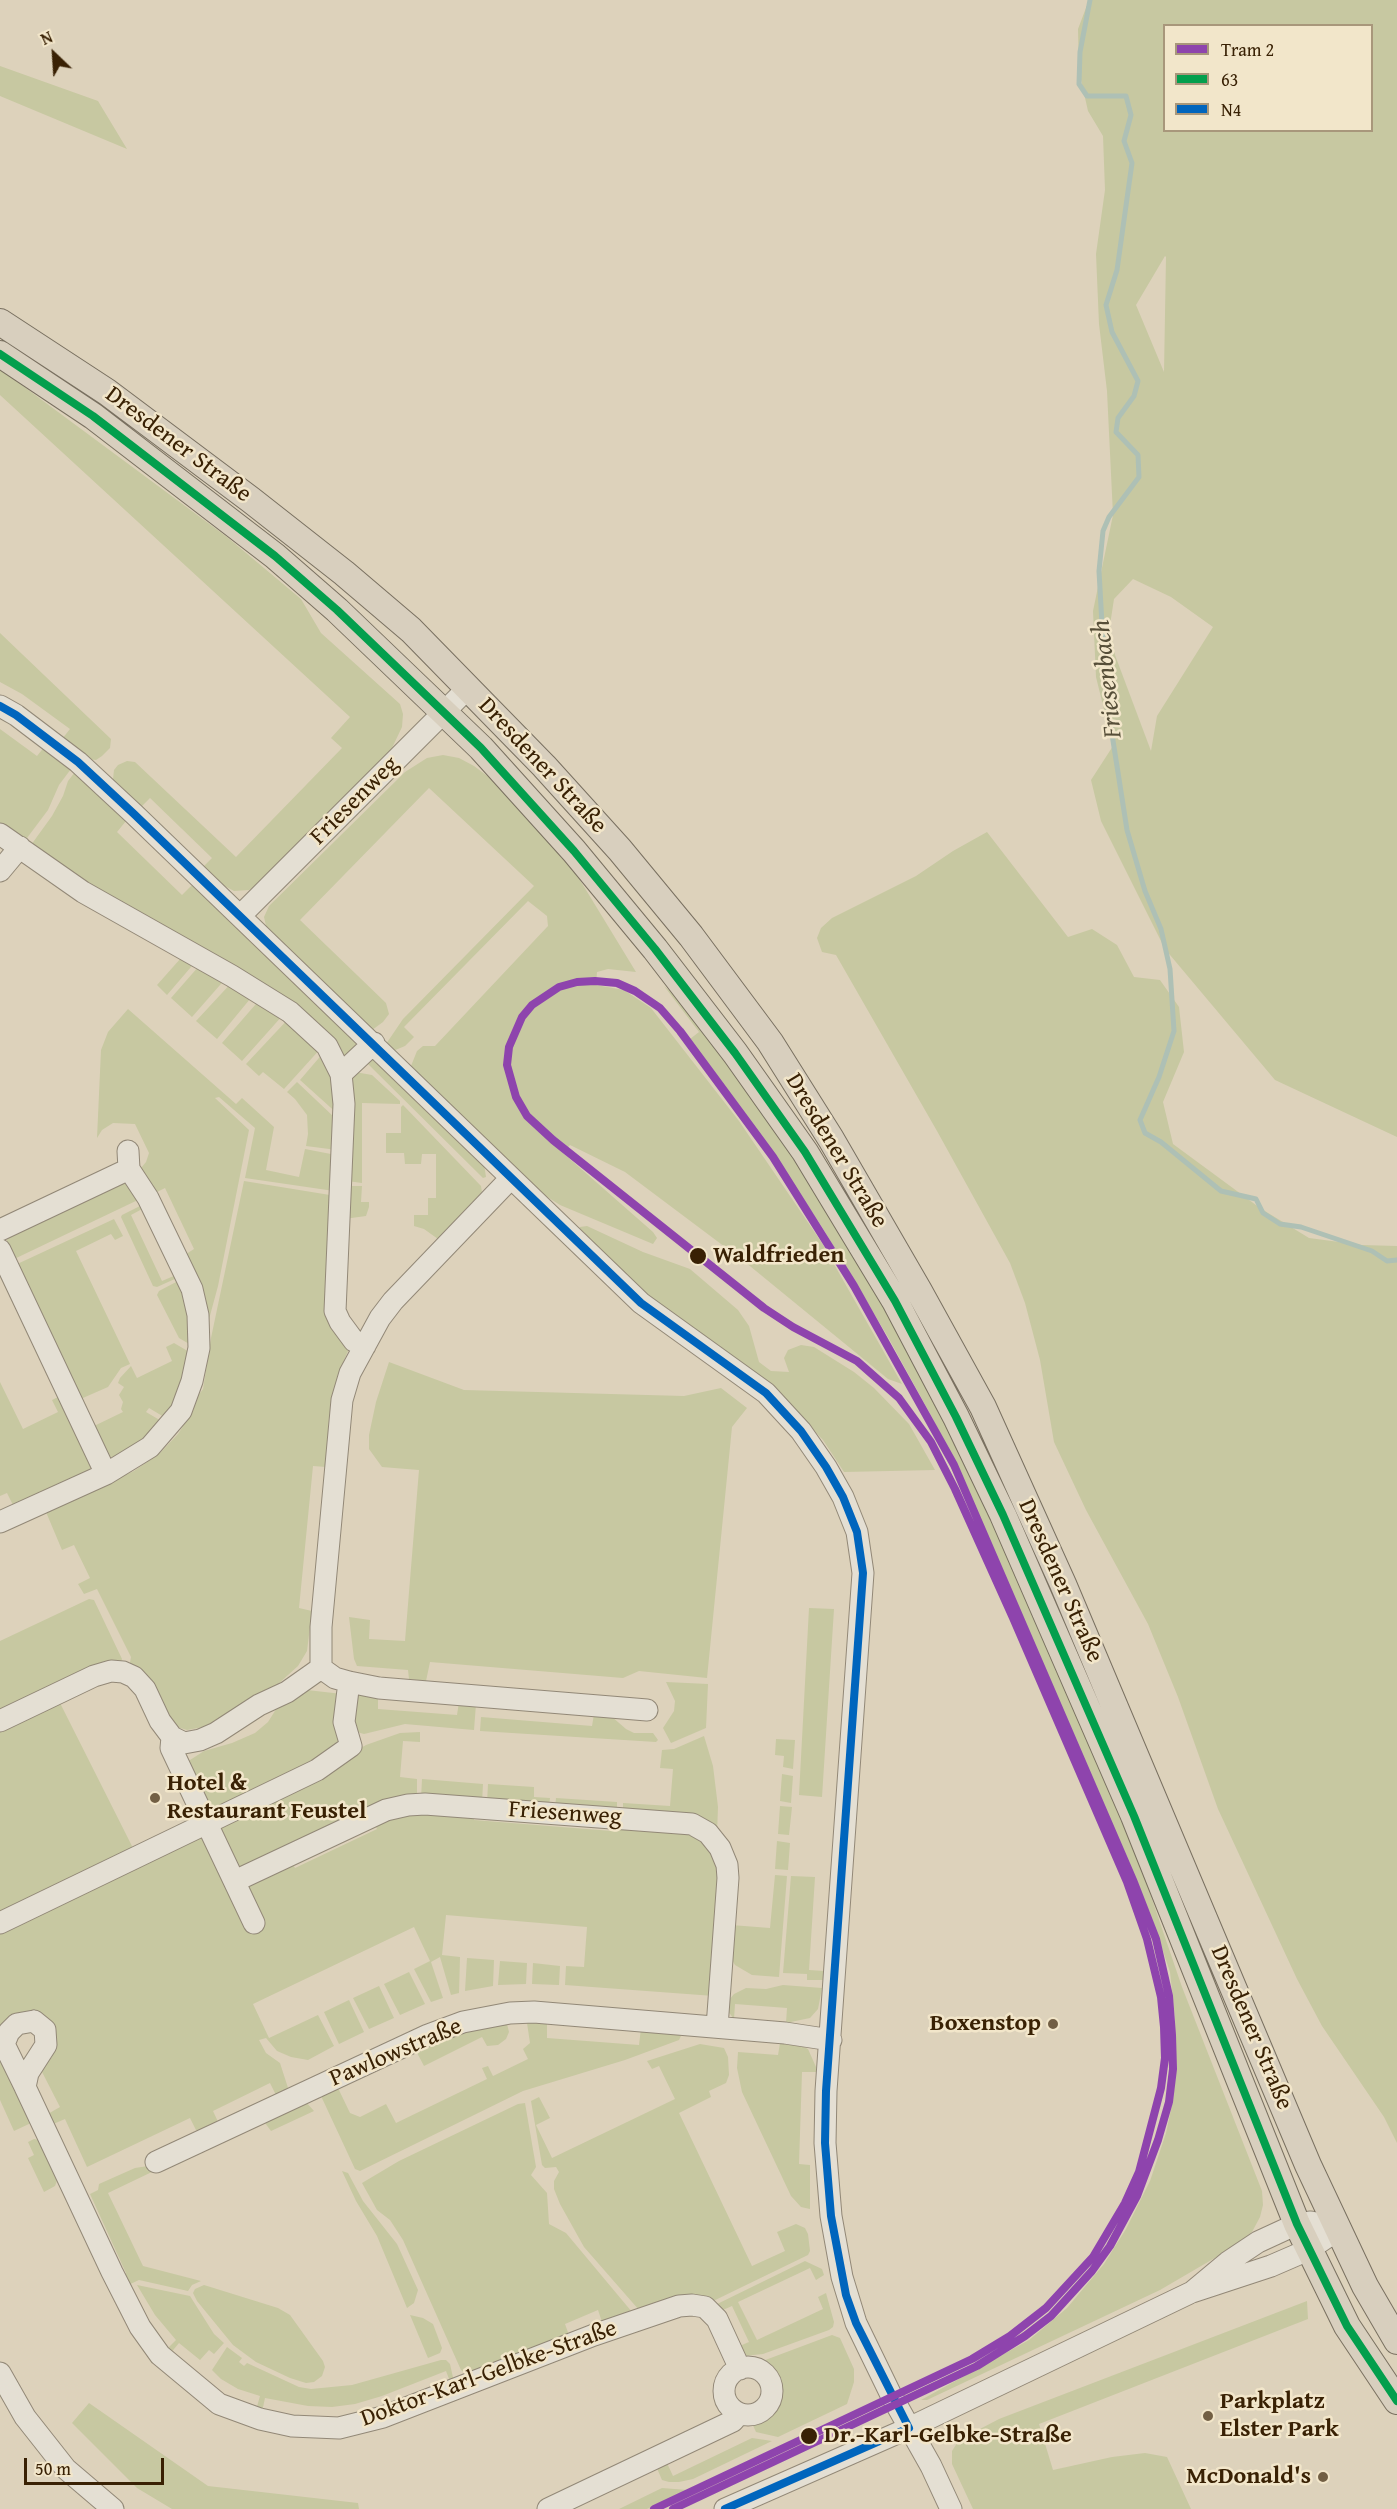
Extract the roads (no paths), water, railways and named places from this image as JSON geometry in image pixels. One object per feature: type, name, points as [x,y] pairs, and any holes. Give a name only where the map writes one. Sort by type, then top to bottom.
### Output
[{"type":"main road","name":"Dresdener Straße","points":[[0,322],[107,392],[251,500],[344,573],[411,630],[469,687],[620,850],[729,986],[770,1042],[831,1139],[983,1407],[1063,1584],[1308,2165],[1365,2286],[1397,2341]]},
{"type":"main road","points":[[0,354],[93,416],[233,521],[337,610],[445,712],[481,748],[574,851],[655,949],[735,1053],[804,1152],[895,1301],[956,1417],[1044,1606],[1138,1826],[1308,2250],[1347,2326],[1397,2401]]},
{"type":"street","name":"Friesenweg","points":[[241,915],[469,687]]},
{"type":"street","points":[[0,706],[16,715],[78,762],[241,915],[641,1303],[766,1393],[801,1431],[843,1497],[857,1532],[863,1573],[825,2143],[831,2216],[840,2269],[856,2323],[951,2509]]},
{"type":"street","points":[[0,834],[82,892],[232,976],[290,1012],[327,1046],[341,1074],[344,1104],[335,1311],[354,1341],[365,1346]]},
{"type":"street","points":[[0,871],[20,848]]},
{"type":"street","points":[[341,1074],[374,1043]]},
{"type":"street","points":[[0,1230],[128,1160],[192,1289],[198,1315],[199,1348],[192,1381],[181,1411],[150,1447],[106,1474],[0,1522]]},
{"type":"street","points":[[321,1668],[321,1627],[342,1400],[350,1373],[393,1301],[511,1178]]},
{"type":"street","points":[[0,1250],[106,1474]]},
{"type":"street","points":[[321,1668],[349,1682],[379,1688],[646,1710]]},
{"type":"street","points":[[0,1721],[94,1676],[111,1671],[123,1672],[134,1677],[145,1689],[160,1721],[172,1737],[184,1743],[200,1740],[216,1733],[259,1705],[286,1692],[321,1668]]},
{"type":"street","points":[[0,1923],[317,1770],[351,1746],[344,1722],[349,1682]]},
{"type":"street","points":[[172,1737],[171,1748],[254,1923]]},
{"type":"street","name":"Friesenweg","points":[[235,1881],[386,1810],[408,1805],[425,1804],[692,1824],[708,1833],[720,1848],[727,1865],[729,1878],[717,2028]]},
{"type":"street","name":"Pawlowstraße","points":[[156,2162],[412,2042],[462,2022],[510,2013],[534,2012],[785,2033],[831,2040]]},
{"type":"street","name":"Doktor-Karl-Gelbke-Straße","points":[[25,2087],[112,2272],[141,2327],[165,2360],[219,2404],[254,2418],[292,2426],[339,2428],[383,2417],[594,2335],[679,2306],[705,2307],[717,2319],[740,2369]]},
{"type":"street","points":[[1192,2292],[1228,2262],[1258,2242],[1297,2224],[1311,2222],[1336,2227]]},
{"type":"street","points":[[725,2509],[909,2428],[1192,2292],[1271,2266],[1308,2250],[1320,2243],[1336,2227]]},
{"type":"street","points":[[748,2367],[758,2369],[771,2382],[772,2391],[766,2408],[758,2413],[740,2414],[731,2408],[724,2392],[731,2375],[740,2369],[748,2367]]},
{"type":"street","points":[[0,2373],[25,2417],[66,2469],[113,2509]]},
{"type":"street","points":[[548,2509],[733,2421],[740,2414]]},
{"type":"waterway","name":"Friesenbach","points":[[1090,0],[1080,52],[1079,84],[1087,96],[1126,96],[1131,115],[1124,141],[1132,163],[1117,270],[1106,305],[1112,332],[1138,381],[1134,396],[1118,418],[1116,432],[1138,455],[1139,477],[1109,517],[1103,531],[1099,571],[1106,696],[1127,830],[1145,891],[1161,929],[1170,969],[1174,1031],[1159,1077],[1140,1120],[1145,1133],[1161,1142],[1221,1191],[1256,1199],[1263,1213],[1280,1224],[1301,1227],[1372,1251],[1387,1261],[1397,1260]]},
{"type":"tram line","name":"2","points":[[654,2509],[972,2359],[1010,2336],[1046,2308],[1093,2257],[1125,2203],[1139,2172],[1161,2088],[1165,2058],[1164,2027],[1161,1997],[1147,1939],[1127,1882],[1013,1618],[955,1489],[931,1442],[899,1398],[857,1361],[793,1327],[764,1308],[553,1140],[527,1116],[516,1097],[507,1065],[509,1047],[522,1017],[532,1005],[559,987],[577,982],[595,981],[617,983],[635,991],[660,1008],[680,1031],[773,1157],[854,1286],[954,1465],[1133,1880],[1156,1939],[1169,1996],[1172,2035],[1173,2069],[1169,2102],[1158,2140],[1137,2196],[1110,2246],[1092,2271],[1051,2316],[1025,2336],[977,2366],[673,2509]]},
{"type":"place","name":"Waldfrieden","points":[[698,1256]]},
{"type":"place","name":"Hotel & Restaurant Feustel","points":[[155,1798]]},
{"type":"place","name":"Boxenstop","points":[[1053,2024]]},
{"type":"place","name":"Parkplatz Elster Park","points":[[1208,2416]]},
{"type":"place","name":"Dr.-Karl-Gelbke-Straße","points":[[809,2436]]},
{"type":"place","name":"McDonald's","points":[[1323,2477]]}]
